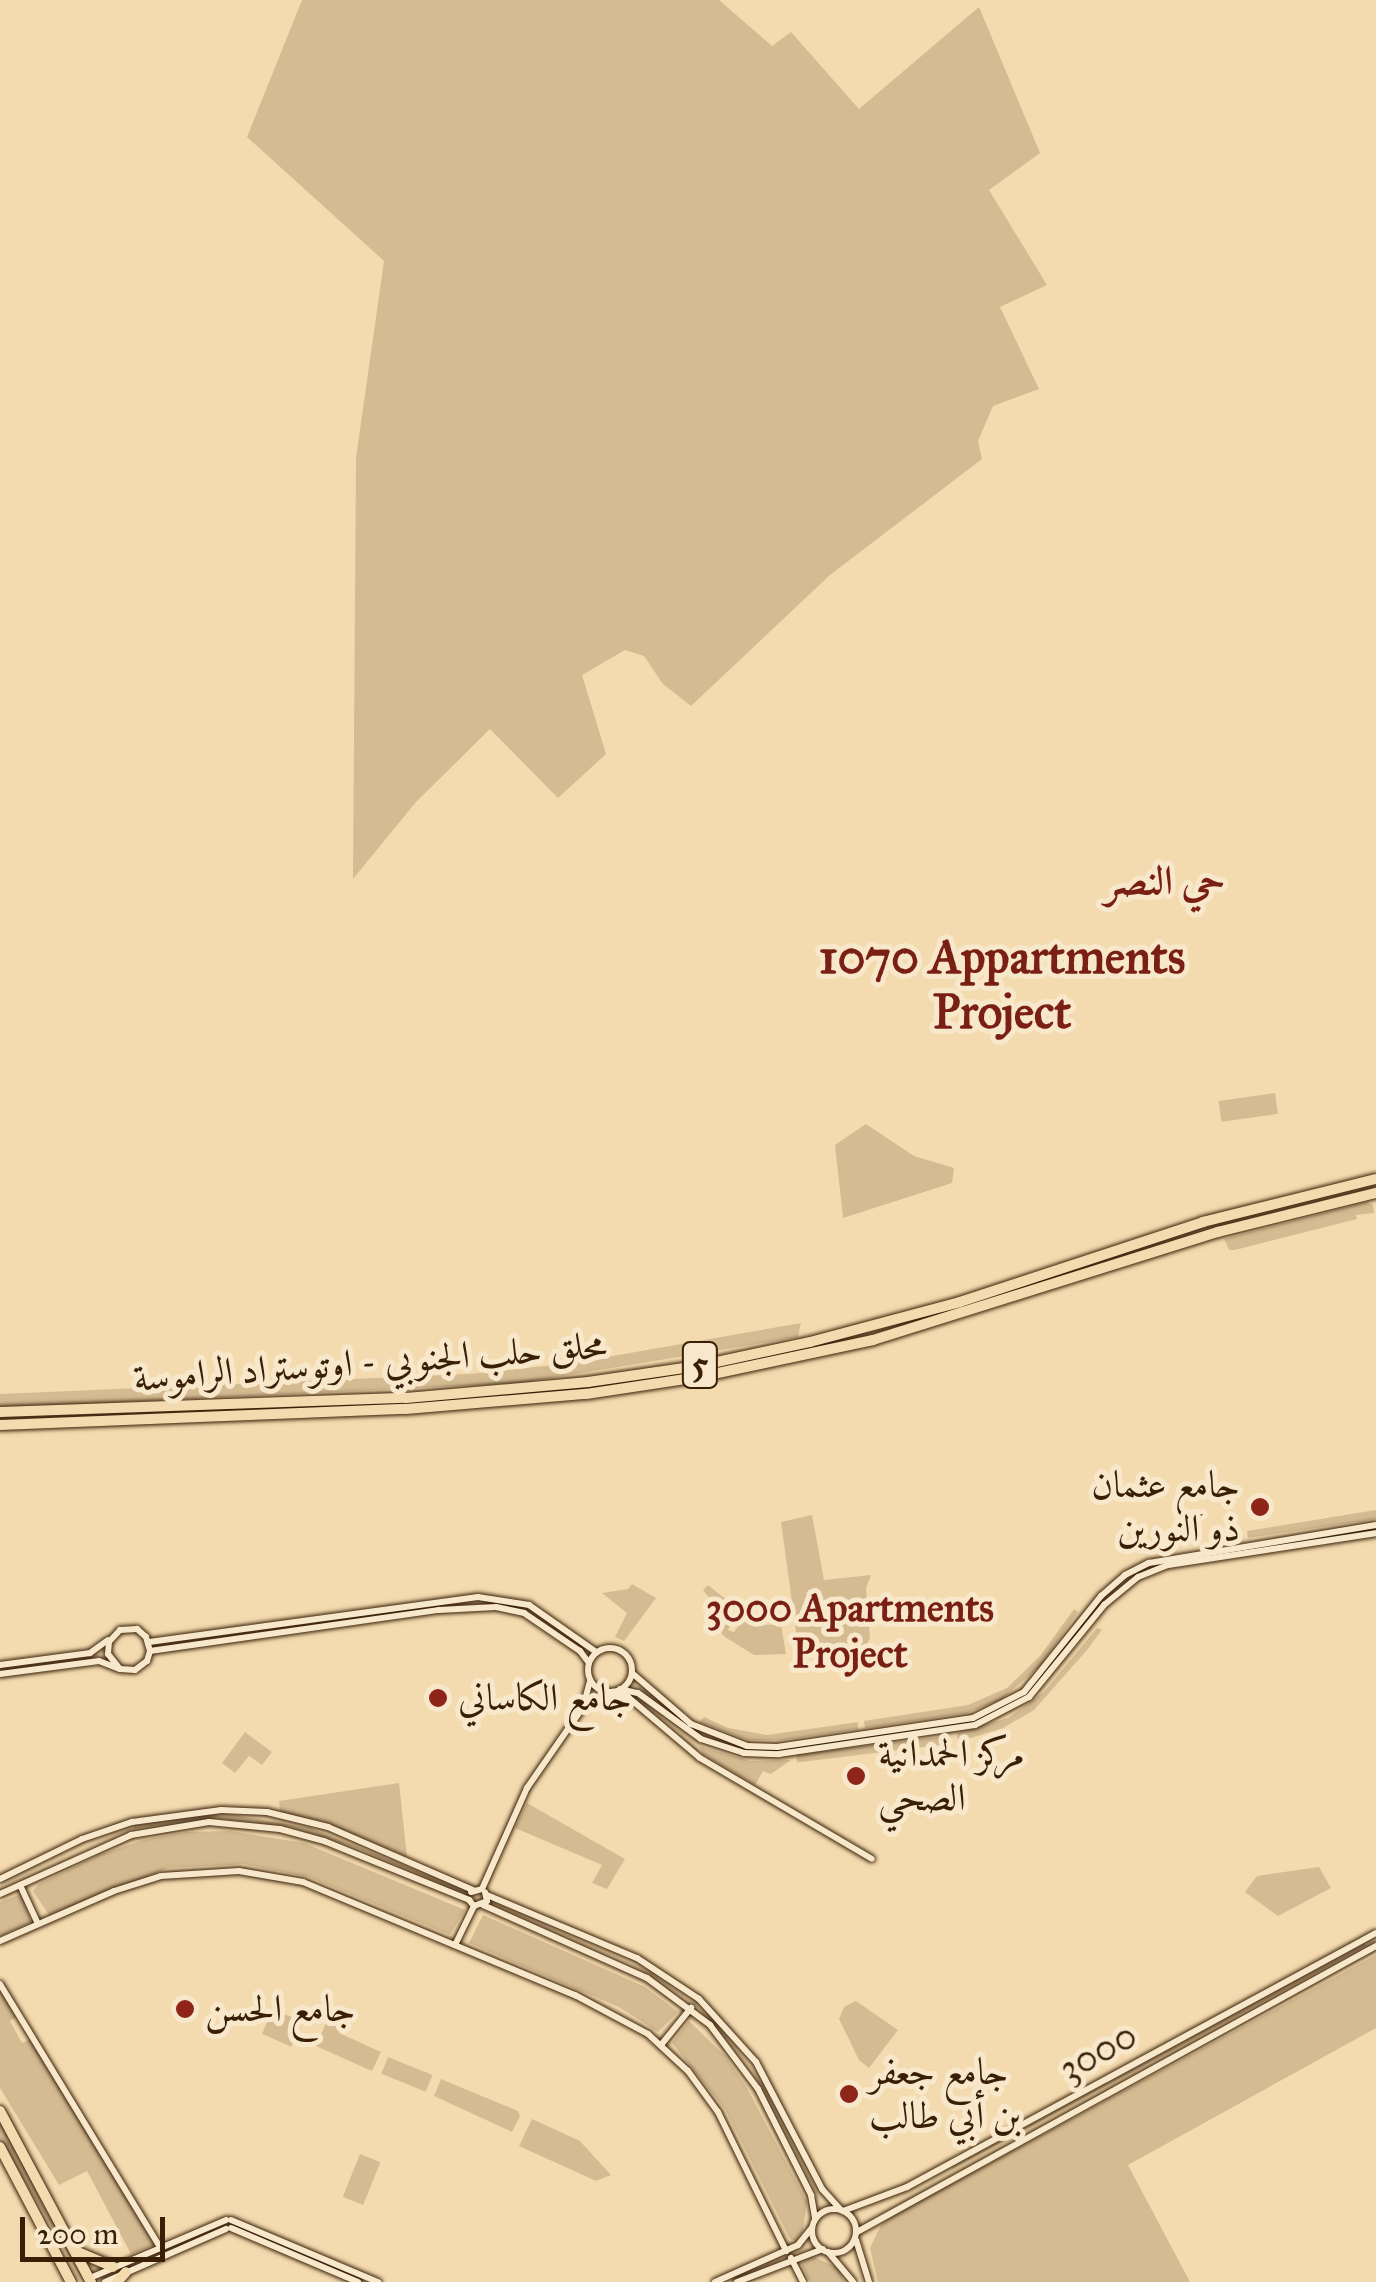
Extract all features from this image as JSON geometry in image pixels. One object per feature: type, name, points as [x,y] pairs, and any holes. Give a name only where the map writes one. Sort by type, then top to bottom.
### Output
[{"type":"highway","name":"محلق حلب الجنوبي - اوتوستراد الراموسة","points":[[0,1412],[406,1398],[588,1382],[698,1366],[810,1342],[960,1302],[1203,1222],[1376,1179]]},
{"type":"highway","name":"محلق حلب الجنوبي - اوتوستراد الراموسة","points":[[0,1424],[423,1408],[586,1394],[699,1377],[873,1340],[1218,1232],[1376,1193]]},
{"type":"highway","points":[[0,2110],[89,2281]]},
{"type":"highway","points":[[0,2148],[72,2281]]},
{"type":"highway","points":[[73,2246],[88,2259],[114,2267]]},
{"type":"highway","points":[[117,2282],[132,2270]]},
{"type":"street","points":[[590,1681],[600,1690],[638,1694],[715,1745],[763,1754],[975,1724],[994,1718],[1042,1684],[1104,1605],[1138,1578],[1168,1565],[1214,1554],[1376,1525]]},
{"type":"street","points":[[1214,1554],[1376,1533]]},
{"type":"street","points":[[150,1647],[480,1598],[529,1605],[596,1652]]},
{"type":"street","points":[[150,1647],[496,1606],[524,1613],[580,1651],[588,1663],[590,1681],[583,1707],[534,1774],[454,1945]]},
{"type":"street","points":[[0,1665],[90,1653],[112,1636],[131,1628],[150,1647]]},
{"type":"street","points":[[112,1636],[108,1654],[120,1669]]},
{"type":"street","points":[[0,1674],[99,1661],[120,1669],[142,1666],[150,1647]]},
{"type":"street","points":[[588,1663],[596,1652],[612,1648],[630,1662],[632,1673],[691,1724],[718,1738],[747,1746],[800,1747]]},
{"type":"street","points":[[583,1707],[616,1691],[632,1673]]},
{"type":"street","points":[[616,1691],[700,1758],[872,1860]]},
{"type":"street","points":[[0,1878],[82,1839],[127,1824],[184,1812],[267,1812],[328,1827],[637,1958],[699,1999],[756,2062],[822,2189],[842,2210],[856,2236],[868,2282]]},
{"type":"street","points":[[0,1894],[131,1835],[209,1822],[280,1829],[629,1969],[691,2008],[731,2048],[758,2089],[811,2195],[814,2240],[853,2282]]},
{"type":"street","points":[[127,1824],[131,1835]]},
{"type":"street","points":[[0,1941],[145,1880],[181,1873],[238,1871],[303,1882],[610,2011],[661,2045],[718,2112],[803,2282]]},
{"type":"street","points":[[20,1885],[38,1924]]},
{"type":"street","points":[[475,1904],[481,1892]]},
{"type":"street","name":"3000","points":[[842,2210],[908,2187],[1376,1932]]},
{"type":"street","name":"3000","points":[[856,2236],[1376,1946]]},
{"type":"street","points":[[0,1984],[160,2247]]},
{"type":"street","points":[[661,2045],[691,2008]]},
{"type":"street","points":[[737,2282],[804,2241],[824,2210],[842,2210]]},
{"type":"street","points":[[89,2281],[133,2258],[228,2224],[378,2282]]},
{"type":"street","points":[[105,2282],[211,2229]]},
{"type":"street","points":[[244,2229],[358,2282]]},
{"type":"street","points":[[715,2282],[788,2254],[840,2252],[856,2236]]},
{"type":"street","points":[[132,2270],[133,2258]]},
{"type":"shaded area","points":[[302,0],[719,0],[772,46],[791,32],[859,109],[979,7],[1040,153],[989,190],[1047,285],[1000,307],[1039,389],[993,406],[978,441],[982,459],[830,575],[691,706],[663,684],[644,656],[625,650],[582,675],[606,754],[558,798],[490,729],[416,802],[353,879],[356,458],[384,261],[247,137]]},
{"type":"shaded area","points":[[1275,1093],[1278,1114],[1221,1122],[1219,1101]]},
{"type":"shaded area","points":[[866,1124],[914,1156],[954,1168],[952,1183],[843,1218],[835,1145]]},
{"type":"shaded area","points":[[1367,1202],[1373,1205],[1374,1213],[1356,1215],[1357,1219],[1235,1250],[1229,1250],[1224,1239]]},
{"type":"shaded area","points":[[801,1323],[798,1337],[521,1383],[0,1408],[0,1394],[469,1374],[573,1363]]},
{"type":"shaded area","points":[[1376,1510],[1376,1519],[1248,1538],[1247,1531]]},
{"type":"shaded area","points":[[812,1515],[824,1580],[871,1575],[866,1588],[870,1638],[867,1644],[799,1653],[781,1522]]},
{"type":"shaded area","points":[[632,1584],[656,1598],[624,1641],[615,1637],[627,1613],[602,1593],[628,1589]]},
{"type":"shaded area","points":[[708,1585],[728,1601],[733,1620],[728,1630],[734,1632],[747,1614],[761,1625],[781,1624],[786,1654],[754,1655],[725,1637],[718,1630],[714,1604],[703,1590]]},
{"type":"shaded area","points":[[1074,1609],[1078,1612],[1040,1666],[1002,1699],[967,1713],[865,1728],[864,1721],[968,1705],[1007,1688],[1040,1656]]},
{"type":"shaded area","points":[[1097,1628],[1102,1630],[1087,1650],[1034,1710],[1003,1728],[958,1742],[957,1733],[1008,1718],[1044,1692]]},
{"type":"shaded area","points":[[704,1717],[728,1728],[767,1735],[858,1722],[858,1729],[782,1740],[748,1740],[700,1722]]},
{"type":"shaded area","points":[[245,1732],[272,1752],[262,1765],[249,1756],[235,1773],[222,1763]]},
{"type":"shaded area","points":[[947,1736],[948,1744],[797,1762],[796,1755]]},
{"type":"shaded area","points":[[699,1746],[750,1761],[791,1760],[771,1774],[763,1771],[755,1785],[703,1754]]},
{"type":"shaded area","points":[[399,1783],[407,1857],[325,1822],[280,1812],[279,1801]]},
{"type":"shaded area","points":[[527,1803],[625,1859],[607,1889],[592,1883],[602,1865],[515,1828]]},
{"type":"shaded area","points":[[223,1813],[311,1828],[468,1891],[466,1895],[357,1848],[290,1827],[216,1818],[134,1829],[134,1825],[179,1815]]},
{"type":"shaded area","points":[[230,1831],[304,1843],[465,1910],[450,1935],[309,1877],[243,1864],[168,1868],[49,1915],[33,1891],[39,1884],[99,1855],[143,1840],[187,1832]]},
{"type":"shaded area","points":[[1319,1867],[1331,1888],[1278,1916],[1245,1892],[1257,1876]]},
{"type":"shaded area","points":[[21,1894],[31,1922],[0,1936],[0,1902]]},
{"type":"shaded area","points":[[483,1915],[645,1987],[678,2012],[658,2032],[619,2007],[469,1943]]},
{"type":"shaded area","points":[[1365,1943],[1366,1946],[952,2169],[952,2167]]},
{"type":"shaded area","points":[[1376,1955],[1376,2028],[1128,2165],[1190,2282],[878,2282],[870,2248],[881,2225],[894,2215]]},
{"type":"shaded area","points":[[0,1987],[18,2016],[10,2021],[22,2043],[31,2039],[156,2244],[131,2254],[87,2171],[59,2185],[0,2088]]},
{"type":"shaded area","points":[[856,2001],[898,2030],[869,2068],[859,2060],[839,2019],[844,2007]]},
{"type":"shaded area","points":[[273,2009],[302,2022],[291,2047],[262,2034]]},
{"type":"shaded area","points":[[330,2014],[344,2021],[339,2033],[381,2052],[372,2071],[316,2046]]},
{"type":"shaded area","points":[[689,2021],[725,2056],[746,2086],[807,2202],[803,2230],[796,2241],[790,2239],[725,2109],[672,2043]]},
{"type":"shaded area","points":[[388,2057],[433,2075],[426,2092],[381,2074]]},
{"type":"shaded area","points":[[441,2079],[518,2111],[520,2116],[512,2132],[434,2096]]},
{"type":"shaded area","points":[[532,2119],[580,2141],[611,2175],[596,2181],[519,2146]]},
{"type":"shaded area","points":[[0,2120],[82,2273],[81,2276],[0,2139]]},
{"type":"shaded area","points":[[360,2154],[380,2162],[363,2205],[343,2197]]},
{"type":"shaded area","points":[[812,2256],[838,2268],[845,2282],[810,2282],[801,2263]]},
{"type":"place","name":"جامع عثمان ذو النورين","points":[[1260,1507]]},
{"type":"place","name":"جامع الكاساني","points":[[438,1698]]},
{"type":"place","name":"مركز الحمدانية الصحي","points":[[856,1776]]},
{"type":"place","name":"جامع الحسن","points":[[185,2009]]},
{"type":"place","name":"جامع جعفر بن أبي طالب","points":[[849,2094]]},
{"type":"district","name":"حي النصر","points":[[1165,881]]},
{"type":"district","name":"1070 Appartments Project","points":[[1002,984]]},
{"type":"district","name":"3000 Apartments Project","points":[[850,1631]]}]
